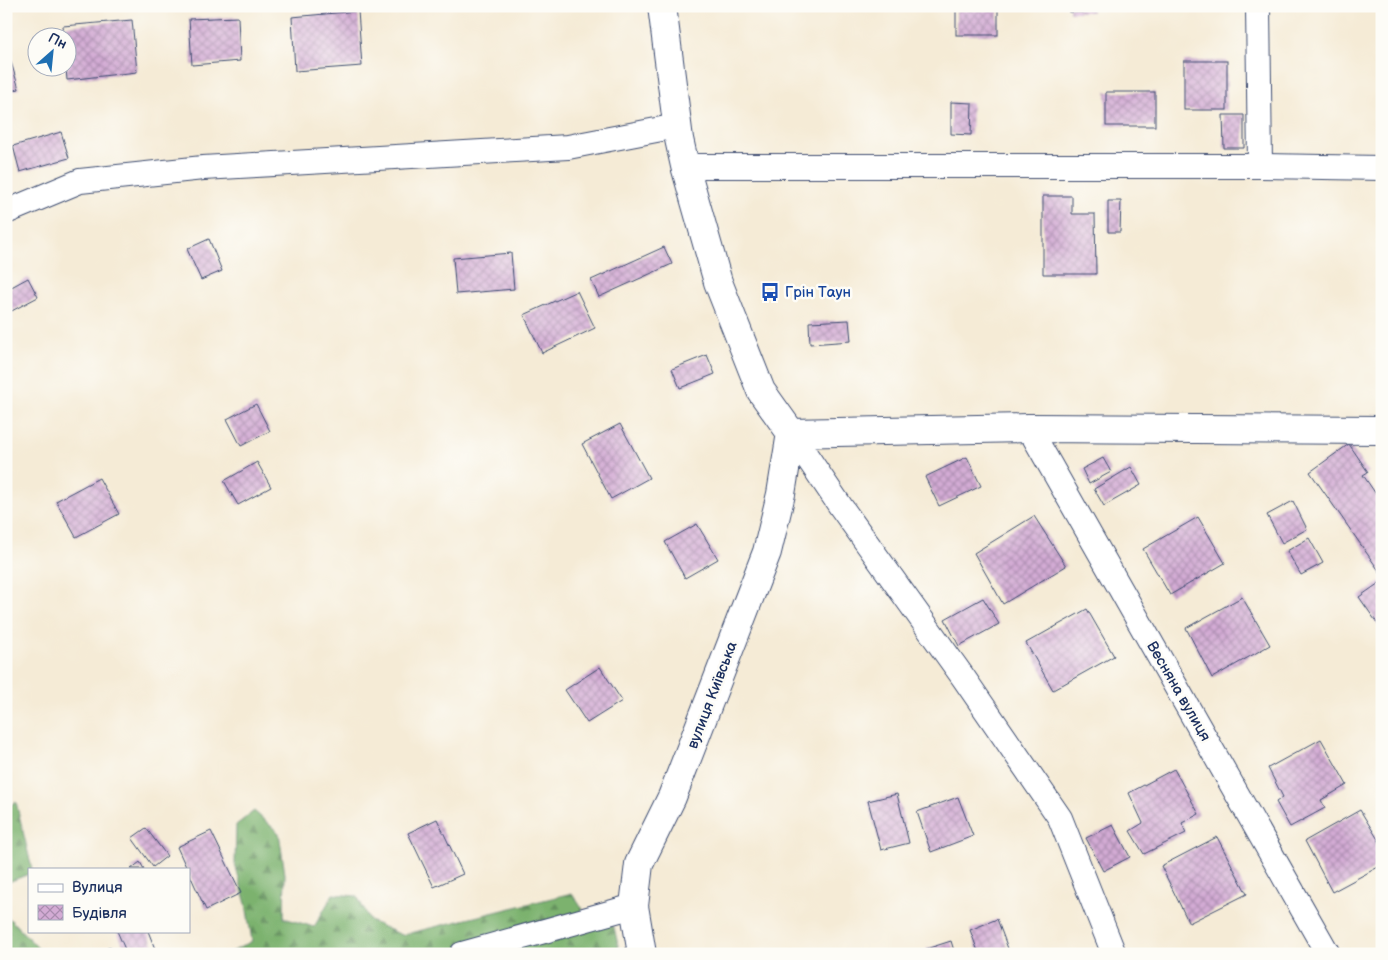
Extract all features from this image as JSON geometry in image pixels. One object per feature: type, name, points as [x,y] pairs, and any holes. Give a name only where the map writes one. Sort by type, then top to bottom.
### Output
[{"type":"street","points":[[662,6],[677,126],[685,166],[718,282],[760,391],[1060,818],[1114,954]]},
{"type":"street","points":[[1258,6],[1260,166]]},
{"type":"street","points":[[6,212],[80,181],[204,168],[568,147],[677,126]]},
{"type":"street","points":[[685,166],[1260,166],[1382,168]]},
{"type":"street","points":[[791,433],[1029,428],[1382,430]]},
{"type":"street","name":"Весняна вулиця","points":[[1029,428],[1328,954]]},
{"type":"street","name":"вулиця Київська","points":[[642,954],[634,906],[639,864],[672,797],[767,552],[781,494],[791,433]]},
{"type":"street","points":[[462,954],[634,906]]},
{"type":"green space","points":[[16,802],[32,868],[28,868],[28,874],[6,883],[6,807]]},
{"type":"green space","points":[[254,811],[279,833],[285,874],[284,918],[314,927],[333,894],[357,896],[370,921],[402,935],[572,893],[585,913],[614,927],[620,954],[228,954],[252,941],[246,904],[235,864],[236,825]]},
{"type":"green space","points":[[6,915],[38,948],[39,954],[6,954]]},
{"type":"building","points":[[956,6],[998,6],[998,35],[956,35]]},
{"type":"building","points":[[1069,6],[1092,6],[1092,12],[1069,12]]},
{"type":"building","points":[[358,11],[362,66],[295,71],[292,17]]},
{"type":"building","points":[[238,17],[240,61],[192,65],[189,19]]},
{"type":"building","points":[[132,20],[137,72],[67,80],[67,78],[78,78],[78,28],[63,28],[63,26]]},
{"type":"building","points":[[6,45],[19,89],[6,92]]},
{"type":"building","points":[[1184,61],[1227,61],[1227,110],[1184,110]]},
{"type":"building","points":[[1106,92],[1155,92],[1155,126],[1106,126]]},
{"type":"building","points":[[951,102],[972,103],[971,135],[951,134]]},
{"type":"building","points":[[1223,115],[1244,115],[1244,148],[1224,148]]},
{"type":"building","points":[[61,132],[69,158],[20,172],[13,146]]},
{"type":"building","points":[[1043,196],[1072,196],[1072,214],[1095,214],[1096,274],[1043,274]]},
{"type":"building","points":[[1108,201],[1121,201],[1120,232],[1108,232]]},
{"type":"building","points":[[209,239],[222,271],[201,280],[187,249]]},
{"type":"building","points":[[664,247],[672,264],[599,297],[591,280]]},
{"type":"building","points":[[511,253],[514,289],[456,294],[453,258]]},
{"type":"building","points":[[1379,276],[1382,276],[1382,345],[1379,345]]},
{"type":"building","points":[[28,278],[38,297],[6,314],[6,290]]},
{"type":"building","points":[[577,291],[595,328],[542,353],[524,315]]},
{"type":"building","points":[[849,320],[851,341],[810,344],[809,322]]},
{"type":"building","points":[[707,355],[715,374],[680,388],[672,369]]},
{"type":"building","points":[[256,404],[270,431],[241,446],[227,419]]},
{"type":"building","points":[[620,424],[649,478],[611,499],[582,444]]},
{"type":"building","points":[[1349,444],[1368,472],[1363,475],[1382,503],[1382,575],[1310,472]]},
{"type":"building","points":[[967,457],[981,486],[939,506],[925,477]]},
{"type":"building","points":[[1103,458],[1111,472],[1089,484],[1082,469]]},
{"type":"building","points":[[257,462],[271,487],[238,505],[224,481]]},
{"type":"building","points":[[1131,467],[1141,485],[1104,506],[1094,489]]},
{"type":"building","points":[[99,478],[119,514],[76,537],[56,501]]},
{"type":"building","points":[[1293,501],[1307,529],[1282,543],[1267,515]]},
{"type":"building","points":[[1034,516],[1066,566],[1003,604],[974,553]]},
{"type":"building","points":[[1198,517],[1225,563],[1170,595],[1143,549]]},
{"type":"building","points":[[697,524],[718,559],[685,578],[665,542]]},
{"type":"building","points":[[1309,538],[1323,563],[1301,575],[1287,551]]},
{"type":"building","points":[[1382,581],[1382,630],[1359,597]]},
{"type":"building","points":[[1242,597],[1270,645],[1212,678],[1186,628]]},
{"type":"building","points":[[983,598],[999,624],[959,646],[945,619]]},
{"type":"building","points":[[1087,609],[1114,656],[1053,690],[1026,643]]},
{"type":"building","points":[[600,667],[622,701],[587,723],[565,690]]},
{"type":"building","points":[[1321,739],[1347,785],[1321,800],[1325,808],[1290,827],[1276,802],[1283,797],[1268,768]]},
{"type":"building","points":[[1174,769],[1199,814],[1182,823],[1186,833],[1144,854],[1130,831],[1143,823],[1129,793]]},
{"type":"building","points":[[897,794],[909,843],[881,850],[868,801]]},
{"type":"building","points":[[958,797],[973,836],[931,852],[917,812]]},
{"type":"building","points":[[1360,810],[1382,846],[1382,865],[1332,892],[1305,841]]},
{"type":"building","points":[[437,819],[463,874],[434,887],[408,833]]},
{"type":"building","points":[[1113,825],[1130,857],[1103,871],[1086,838]]},
{"type":"building","points":[[146,828],[167,856],[153,867],[132,838]]},
{"type":"building","points":[[211,831],[241,893],[206,910],[190,875],[190,868],[187,868],[177,847]]},
{"type":"building","points":[[1217,837],[1247,894],[1189,923],[1161,866]]},
{"type":"building","points":[[140,862],[143,868],[132,868]]},
{"type":"building","points":[[997,919],[1010,954],[979,954],[970,930]]},
{"type":"building","points":[[117,932],[148,932],[157,954],[127,954]]},
{"type":"building","points":[[951,941],[955,954],[928,954],[926,949]]},
{"type":"building","points":[[110,947],[112,954],[94,954]]},
{"type":"place","name":"Грін Таун","points":[[770,292]]}]
